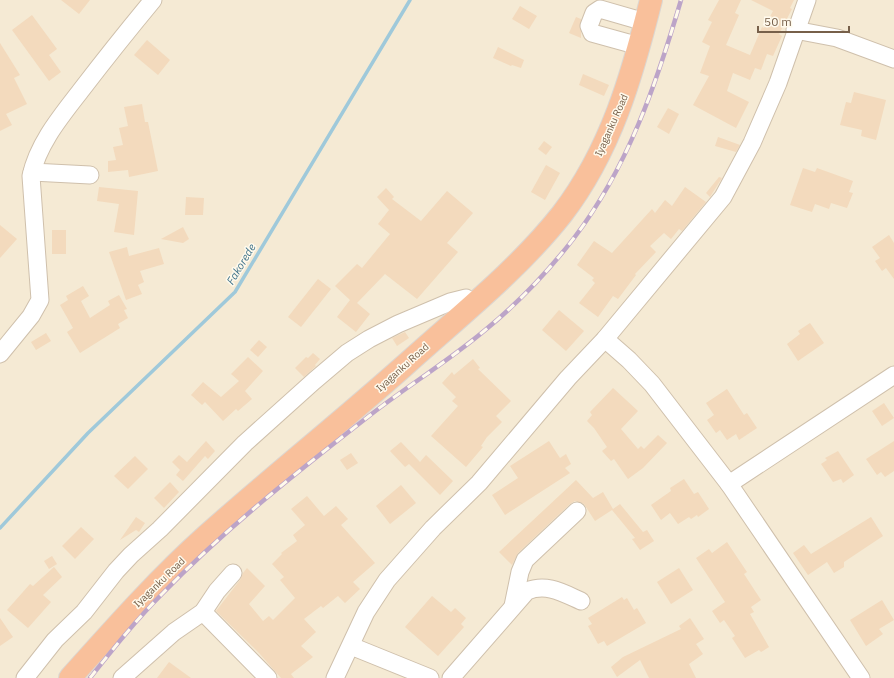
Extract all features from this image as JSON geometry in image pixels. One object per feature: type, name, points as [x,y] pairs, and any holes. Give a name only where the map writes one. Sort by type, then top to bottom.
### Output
[{"type":"highway","name":"Iyaganku Road","points":[[70,678],[131,610],[206,536],[343,420],[474,304],[534,245],[562,214],[582,184],[615,121],[630,81],[651,0]]},
{"type":"street","points":[[0,354],[31,316],[40,300],[32,172],[33,165],[62,115],[153,0]]},
{"type":"street","points":[[335,678],[366,612],[387,580],[433,528],[479,483],[568,378],[605,339],[713,209],[732,183],[752,143],[778,83],[795,30],[807,0]]},
{"type":"street","points":[[639,46],[592,33],[589,26],[597,10],[605,9],[646,22]]},
{"type":"street","points":[[612,38],[618,13]]},
{"type":"street","points":[[795,30],[837,38],[894,59]]},
{"type":"street","points":[[32,172],[90,175]]},
{"type":"street","points":[[25,678],[55,640],[84,612],[116,571],[160,530],[245,443],[347,353],[369,338],[450,302],[466,298],[474,304]]},
{"type":"street","points":[[605,339],[629,360],[652,384],[729,484],[861,678]]},
{"type":"street","points":[[729,484],[894,375]]},
{"type":"street","points":[[513,606],[520,572],[525,560],[577,511]]},
{"type":"street","points":[[122,678],[174,632],[203,612],[217,591],[233,573]]},
{"type":"street","points":[[451,678],[527,591],[536,587],[546,587],[557,590],[581,601]]},
{"type":"street","points":[[203,612],[268,678]]},
{"type":"street","points":[[351,646],[430,678]]},
{"type":"shaded area","points":[[0,0],[894,0],[894,678],[0,678]]},
{"type":"building","points":[[61,0],[90,0],[79,14]]},
{"type":"building","points":[[719,0],[741,0],[735,13],[739,15],[726,45],[750,55],[762,27],[764,28],[773,11],[751,0],[794,0],[790,8],[792,9],[779,34],[782,36],[773,56],[767,54],[761,70],[755,68],[750,80],[733,73],[727,91],[749,102],[736,128],[693,105],[709,76],[700,73],[710,46],[702,42],[712,22],[708,20]]},
{"type":"building","points":[[520,6],[537,16],[529,29],[512,19]]},
{"type":"building","points":[[32,15],[57,49],[49,55],[61,72],[49,81],[12,30]]},
{"type":"building","points":[[576,17],[581,19],[581,38],[569,33]]},
{"type":"building","points":[[147,40],[170,60],[158,75],[134,55]]},
{"type":"building","points":[[0,43],[20,75],[14,78],[27,104],[6,114],[12,125],[0,131]]},
{"type":"building","points":[[498,47],[524,60],[521,68],[511,66],[493,58]]},
{"type":"building","points":[[583,74],[609,85],[604,96],[579,85]]},
{"type":"building","points":[[854,92],[886,100],[876,140],[861,136],[862,130],[840,125],[846,102],[851,103]]},
{"type":"building","points":[[142,104],[145,122],[148,122],[158,171],[129,177],[128,170],[108,172],[108,161],[116,160],[113,147],[123,145],[119,128],[128,126],[124,107]]},
{"type":"building","points":[[668,108],[679,114],[669,134],[657,127]]},
{"type":"building","points":[[718,137],[740,145],[736,152],[715,146]]},
{"type":"building","points":[[544,141],[552,147],[546,155],[538,149]]},
{"type":"building","points":[[546,165],[560,173],[545,200],[531,192]]},
{"type":"building","points":[[803,168],[815,172],[817,168],[853,181],[849,192],[853,193],[847,208],[831,203],[829,209],[815,204],[812,212],[790,205]]},
{"type":"building","points":[[719,177],[722,178],[710,197],[706,193]]},
{"type":"building","points":[[99,187],[138,191],[134,235],[114,232],[119,204],[97,201]]},
{"type":"building","points":[[685,187],[706,202],[682,231],[679,229],[671,239],[664,233],[650,246],[656,252],[635,274],[636,275],[618,299],[613,296],[598,317],[579,303],[595,283],[592,280],[594,278],[577,265],[594,241],[612,253],[652,209],[655,213],[665,200],[672,206]]},
{"type":"building","points":[[386,188],[394,197],[392,199],[421,221],[447,191],[473,213],[447,243],[458,252],[417,299],[385,274],[357,303],[370,314],[356,332],[337,317],[350,300],[335,286],[357,264],[362,268],[390,234],[378,224],[389,210],[377,197]]},
{"type":"building","points":[[186,197],[204,198],[203,215],[185,215]]},
{"type":"building","points":[[0,225],[17,239],[0,258]]},
{"type":"building","points":[[183,227],[189,239],[183,243],[161,239]]},
{"type":"building","points":[[52,230],[66,230],[66,254],[52,254]]},
{"type":"building","points":[[889,235],[894,243],[894,279],[886,268],[882,271],[875,261],[880,258],[872,247]]},
{"type":"building","points":[[127,247],[129,256],[159,248],[164,264],[140,271],[144,282],[138,285],[142,294],[126,300],[109,252]]},
{"type":"building","points":[[318,279],[331,289],[301,327],[288,317]]},
{"type":"building","points":[[83,286],[89,296],[81,301],[90,318],[110,305],[108,301],[119,295],[127,309],[124,310],[128,318],[118,324],[120,328],[80,353],[67,332],[73,328],[60,305],[68,300],[66,296]]},
{"type":"building","points":[[559,310],[584,331],[566,351],[542,330]]},
{"type":"building","points":[[810,323],[824,343],[798,361],[787,344],[800,334],[798,331]]},
{"type":"building","points":[[405,332],[409,338],[397,346],[392,338]]},
{"type":"building","points":[[46,333],[51,341],[36,350],[31,342]]},
{"type":"building","points":[[259,340],[267,347],[258,357],[250,350]]},
{"type":"building","points":[[313,353],[320,359],[315,365],[316,366],[304,377],[295,368],[306,357],[308,358]]},
{"type":"building","points":[[248,357],[263,371],[245,391],[252,399],[238,411],[236,409],[223,421],[205,402],[202,405],[191,395],[203,382],[221,397],[239,381],[231,374]]},
{"type":"building","points":[[473,359],[480,368],[478,369],[511,401],[496,416],[502,422],[487,437],[481,446],[483,447],[466,467],[431,436],[458,406],[452,401],[456,397],[442,383],[452,372],[454,375]]},
{"type":"building","points":[[613,388],[638,411],[621,429],[638,449],[641,446],[644,449],[658,435],[667,443],[643,468],[628,479],[614,459],[611,461],[602,451],[607,447],[594,428],[587,421],[592,415],[590,412]]},
{"type":"building","points":[[727,389],[744,415],[747,413],[757,428],[739,440],[736,434],[727,440],[720,430],[716,433],[707,420],[714,415],[706,403]]},
{"type":"building","points":[[884,403],[894,418],[882,426],[872,411]]},
{"type":"building","points":[[206,441],[215,451],[208,459],[205,456],[183,481],[176,475],[180,470],[172,462],[179,455],[187,462]]},
{"type":"building","points":[[549,441],[560,458],[566,454],[571,464],[565,468],[570,473],[505,515],[492,495],[518,478],[510,466]]},
{"type":"building","points":[[894,441],[894,471],[885,477],[881,472],[877,475],[866,459]]},
{"type":"building","points":[[401,442],[420,462],[426,455],[453,481],[440,495],[409,464],[405,467],[390,451]]},
{"type":"building","points":[[838,451],[854,475],[843,483],[841,479],[833,482],[821,464],[827,460],[825,458]]},
{"type":"building","points":[[351,453],[358,463],[347,470],[340,460]]},
{"type":"building","points":[[135,456],[148,469],[128,489],[114,476]]},
{"type":"building","points":[[684,479],[694,494],[698,492],[709,509],[698,517],[697,515],[691,519],[689,517],[678,524],[670,513],[661,520],[651,505],[671,491],[670,488]]},
{"type":"building","points":[[576,480],[593,498],[603,492],[613,509],[620,504],[643,532],[647,530],[654,541],[640,550],[632,539],[635,538],[612,510],[595,521],[584,504],[575,501],[518,553],[512,565],[499,552]]},
{"type":"building","points":[[170,482],[179,492],[164,508],[154,498]]},
{"type":"building","points":[[401,485],[416,503],[390,524],[376,506]]},
{"type":"building","points":[[307,496],[324,516],[336,506],[348,519],[341,525],[375,563],[353,582],[360,589],[345,603],[338,596],[323,608],[321,606],[304,619],[316,632],[301,646],[313,657],[291,674],[294,678],[281,678],[259,653],[216,611],[240,580],[247,568],[265,586],[249,604],[263,621],[269,616],[273,620],[295,598],[280,580],[284,577],[272,564],[282,554],[281,553],[297,541],[293,535],[305,525],[291,509]]},
{"type":"building","points":[[136,517],[145,523],[139,532],[136,530],[120,540]]},
{"type":"building","points":[[871,517],[883,536],[844,562],[844,567],[834,573],[827,562],[808,575],[793,553],[804,545],[811,554]]},
{"type":"building","points":[[81,527],[94,539],[75,559],[62,546]]},
{"type":"building","points":[[727,542],[747,572],[744,574],[761,600],[751,607],[754,612],[750,614],[769,647],[761,652],[759,650],[745,658],[732,638],[735,636],[724,620],[720,623],[712,611],[725,602],[696,558],[709,549],[712,553]]},
{"type":"building","points":[[52,556],[57,564],[49,569],[44,561]]},
{"type":"building","points":[[54,567],[62,577],[43,595],[51,602],[28,628],[7,610],[30,584],[33,586]]},
{"type":"building","points":[[679,568],[693,590],[671,604],[657,582]]},
{"type":"building","points":[[432,596],[451,612],[455,608],[466,618],[461,624],[464,627],[438,656],[405,627]]},
{"type":"building","points":[[622,597],[624,600],[627,598],[634,610],[637,608],[646,623],[607,646],[604,641],[598,644],[588,626],[592,624],[588,618]]},
{"type":"building","points":[[882,600],[894,620],[879,629],[883,634],[866,646],[850,620]]},
{"type":"building","points":[[0,618],[13,637],[0,646]]},
{"type":"building","points":[[690,618],[704,639],[696,644],[703,654],[689,664],[696,678],[649,678],[640,660],[617,677],[611,667],[623,657],[681,629],[679,626]]},
{"type":"building","points":[[169,662],[191,678],[157,678]]},
{"type":"waterway","name":"Fakorede","points":[[0,528],[88,433],[235,292],[410,0]]},
{"type":"railway","points":[[90,678],[152,604],[236,524],[288,480],[369,416],[484,331],[520,299],[553,264],[593,211],[625,154],[650,94],[681,0]]}]
